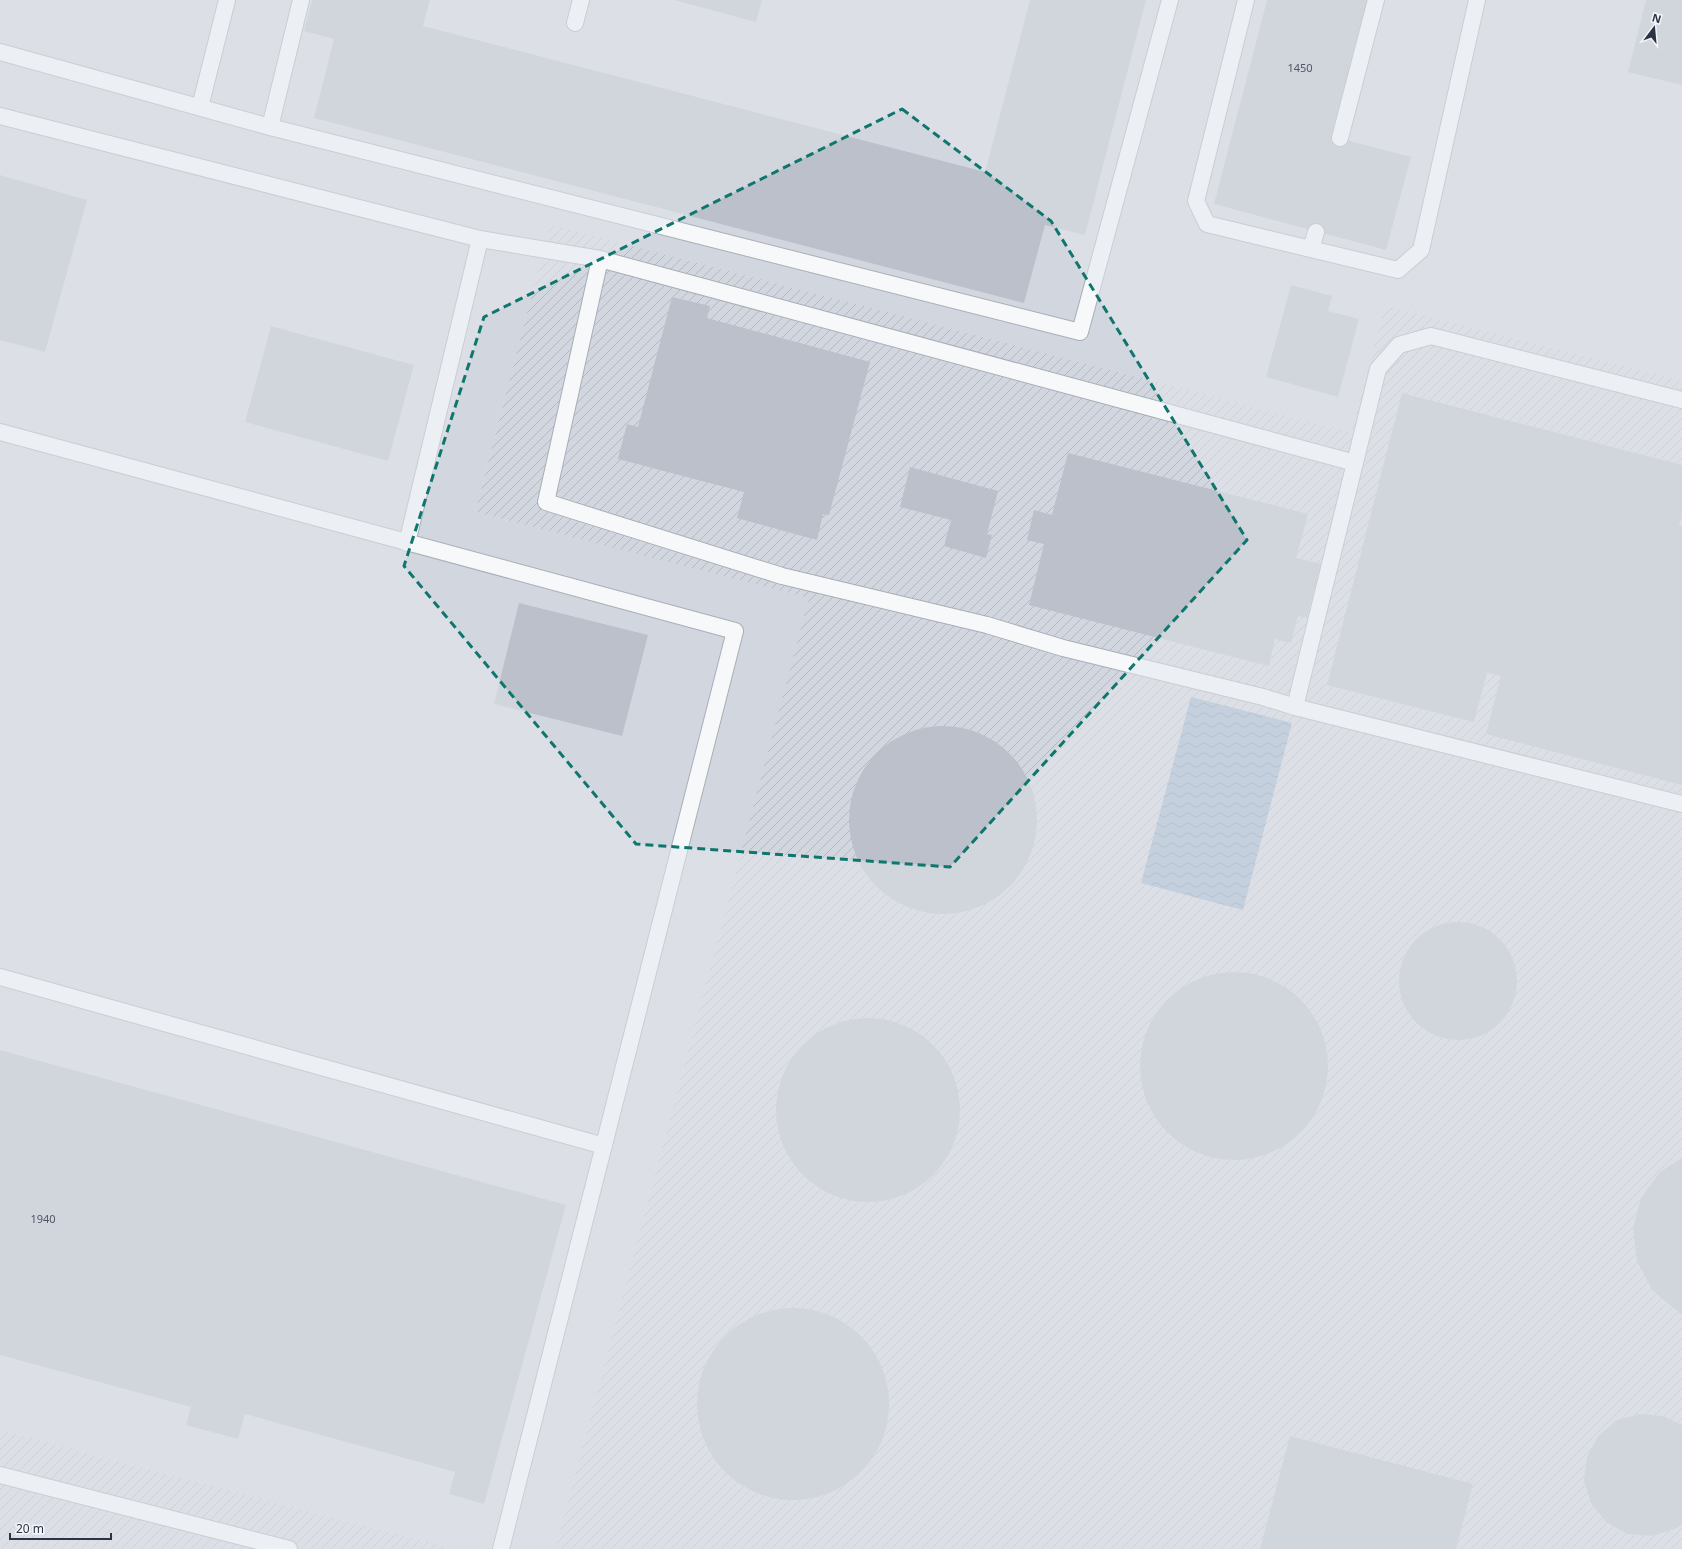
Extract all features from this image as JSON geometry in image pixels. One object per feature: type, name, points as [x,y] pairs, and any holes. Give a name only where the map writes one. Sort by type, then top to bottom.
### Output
[{"type":"lane","points":[[200,107],[227,0]]},
{"type":"lane","points":[[270,127],[302,0]]},
{"type":"lane","points":[[574,23],[581,0]]},
{"type":"lane","points":[[0,52],[270,127],[1080,332],[1170,0]]},
{"type":"lane","points":[[1246,0],[1196,201],[1207,224],[1398,270],[1421,250],[1477,0]]},
{"type":"lane","points":[[1340,138],[1376,0]]},
{"type":"lane","points":[[0,116],[480,239],[600,259],[1355,462]]},
{"type":"lane","points":[[1311,249],[1316,232]]},
{"type":"lane","points":[[407,543],[480,239]]},
{"type":"lane","points":[[600,259],[546,502],[782,576],[987,625],[1063,648],[1263,697],[1295,707],[1682,804]]},
{"type":"lane","points":[[1295,707],[1378,369],[1399,345],[1431,336],[1682,400]]},
{"type":"lane","points":[[0,432],[735,631],[501,1549]]},
{"type":"lane","points":[[0,977],[604,1146]]},
{"type":"lane","points":[[0,1474],[289,1549]]},
{"type":"highlighted area","points":[[902,109],[1051,221],[1247,540],[950,867],[636,844],[404,566],[484,317]]},
{"type":"shaded area","points":[[0,0],[1682,0],[1682,381],[1385,305],[1351,432],[550,226],[475,512],[810,597],[555,1549],[454,1549],[0,1430]]},
{"type":"shaded area","points":[[550,225],[1351,432],[1385,305],[1682,381],[1682,1549],[555,1549],[809,598],[475,512]]},
{"type":"shaded area","points":[[0,1430],[454,1549],[0,1549]]},
{"type":"water","points":[[1191,697],[1292,723],[1243,910],[1141,883]]},
{"type":"building","points":[[312,0],[430,0],[423,26],[985,172],[1030,0],[1146,0],[1085,235],[1045,225],[1024,303],[314,118],[334,39],[304,31]]},
{"type":"building","points":[[674,0],[762,0],[756,22]]},
{"type":"building","points":[[1267,0],[1368,0],[1331,136],[1411,157],[1386,250],[1214,204]]},
{"type":"building","points":[[1646,0],[1682,0],[1682,85],[1628,72]]},
{"type":"building","points":[[0,175],[87,200],[45,352],[0,340]]},
{"type":"building","points":[[1291,285],[1332,296],[1328,311],[1359,319],[1338,397],[1266,377]]},
{"type":"building","points":[[672,297],[710,306],[707,318],[870,362],[829,515],[823,514],[817,540],[737,518],[744,492],[618,459],[627,424],[638,427]]},
{"type":"building","points":[[271,326],[414,365],[388,461],[245,422]]},
{"type":"building","points":[[1402,393],[1682,465],[1682,514],[1679,526],[1682,526],[1682,785],[1486,734],[1501,676],[1487,673],[1474,722],[1327,685]]},
{"type":"building","points":[[1068,453],[1308,514],[1296,558],[1321,564],[1307,618],[1298,616],[1291,643],[1275,639],[1269,666],[1029,605],[1044,544],[1027,540],[1034,510],[1052,515]]},
{"type":"building","points":[[910,467],[998,491],[987,534],[992,535],[986,558],[944,546],[951,520],[900,507]]},
{"type":"building","points":[[519,603],[648,635],[622,736],[494,704]]},
{"type":"building","points":[[934,726],[952,726],[979,733],[1003,747],[1010,753],[1016,760],[1030,784],[1037,811],[1037,829],[1030,856],[1016,880],[1010,887],[1003,893],[979,907],[952,914],[934,914],[916,910],[899,903],[883,893],[870,880],[860,864],[853,847],[849,829],[849,811],[853,793],[860,776],[870,760],[883,747],[899,737],[916,730]]},
{"type":"building","points":[[1458,922],[1481,926],[1500,939],[1513,958],[1517,981],[1513,1004],[1500,1023],[1481,1036],[1458,1040],[1435,1036],[1416,1023],[1403,1004],[1399,981],[1403,958],[1416,939],[1435,926]]},
{"type":"building","points":[[1243,972],[1252,973],[1270,979],[1294,993],[1301,999],[1307,1006],[1321,1030],[1327,1048],[1327,1084],[1321,1102],[1307,1126],[1301,1133],[1294,1139],[1270,1153],[1252,1159],[1225,1160],[1216,1159],[1190,1149],[1174,1139],[1161,1126],[1147,1102],[1141,1084],[1140,1057],[1141,1048],[1151,1022],[1161,1006],[1174,993],[1198,979],[1216,973]]},
{"type":"building","points":[[868,1018],[886,1020],[903,1025],[919,1034],[933,1045],[944,1059],[953,1075],[958,1092],[960,1110],[958,1128],[953,1145],[944,1161],[933,1175],[919,1186],[903,1195],[886,1200],[868,1202],[850,1200],[833,1195],[817,1186],[803,1175],[792,1161],[783,1145],[778,1128],[776,1110],[778,1092],[783,1075],[792,1059],[803,1045],[817,1034],[833,1025],[850,1020]]},
{"type":"building","points":[[0,1050],[566,1205],[484,1504],[449,1494],[455,1472],[245,1414],[238,1439],[186,1425],[191,1407],[0,1355]]},
{"type":"building","points":[[1682,1158],[1682,1315],[1652,1290],[1637,1261],[1633,1229],[1641,1198],[1660,1172]]},
{"type":"building","points":[[793,1308],[821,1312],[846,1324],[861,1336],[873,1351],[885,1376],[889,1404],[885,1432],[873,1457],[861,1472],[846,1484],[821,1496],[793,1500],[765,1496],[740,1484],[725,1472],[713,1457],[701,1432],[697,1404],[701,1376],[713,1351],[725,1336],[740,1324],[765,1312]]},
{"type":"building","points":[[1640,1414],[1663,1416],[1682,1425],[1682,1524],[1677,1528],[1653,1536],[1628,1534],[1606,1522],[1591,1503],[1584,1481],[1587,1457],[1598,1436],[1617,1420]]},
{"type":"building","points":[[1290,1436],[1473,1484],[1456,1549],[1260,1549]]}]
